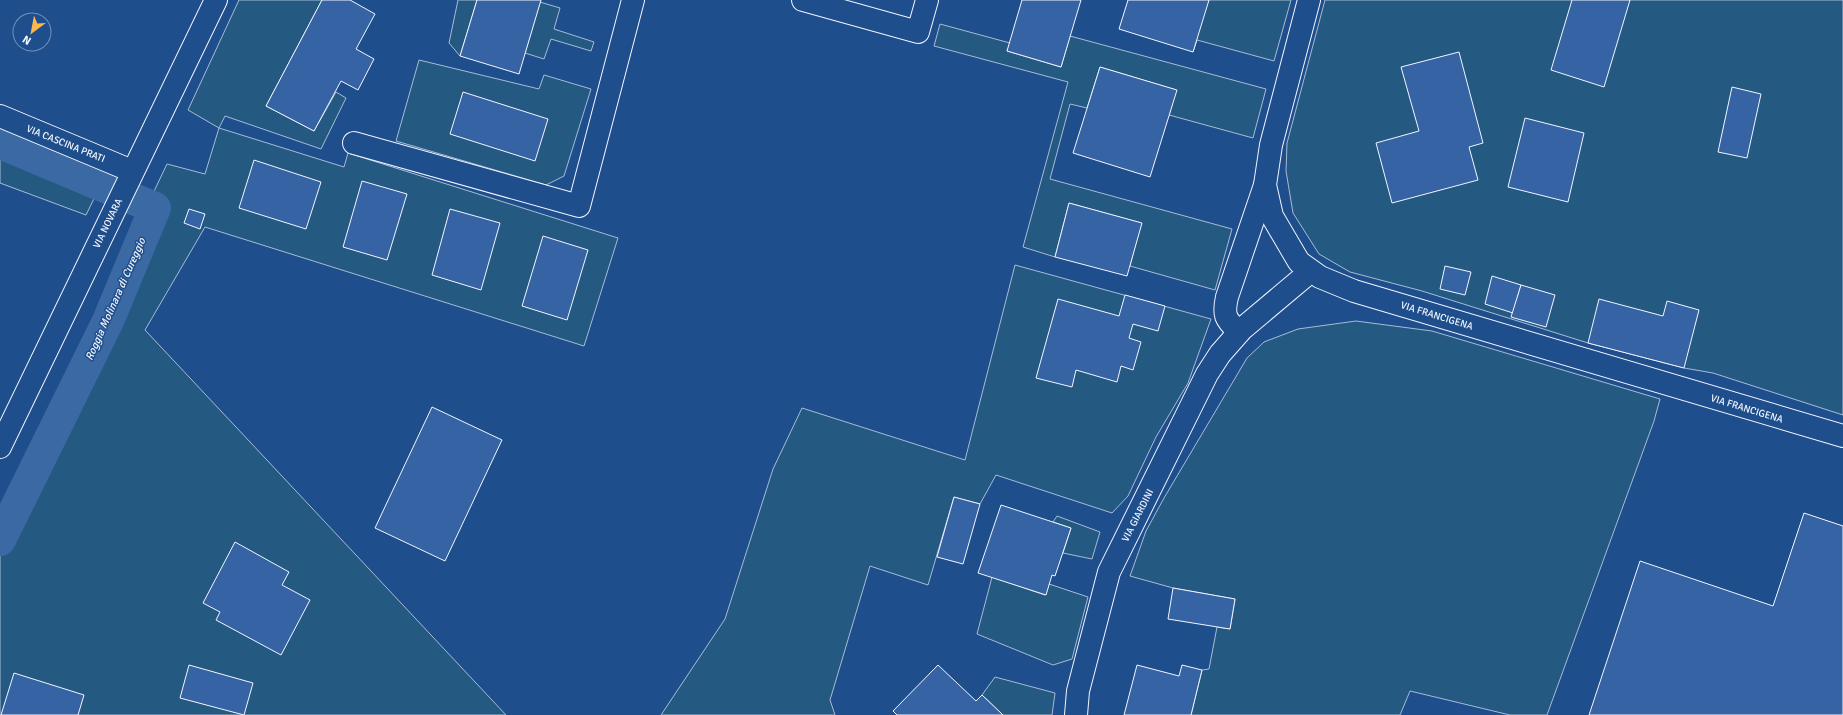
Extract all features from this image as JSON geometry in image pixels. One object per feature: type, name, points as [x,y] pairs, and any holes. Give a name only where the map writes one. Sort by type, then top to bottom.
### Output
[{"type":"street","name":"VIA NOVARA","points":[[0,447],[216,0]]},
{"type":"street","points":[[354,143],[579,206],[633,0]]},
{"type":"street","points":[[803,0],[918,32],[927,0]]},
{"type":"street","name":"VIA FRANCIGENA","points":[[1309,0],[1271,145],[1265,185],[1272,216],[1299,262],[1320,277],[1354,291],[1843,436]]},
{"type":"street","name":"VIA CASCINA PRATI","points":[[0,116],[130,177]]},
{"type":"street","points":[[1239,332],[1228,322],[1224,311],[1225,304],[1265,185]]},
{"type":"street","name":"VIA GIARDINI","points":[[1076,715],[1078,691],[1109,572],[1207,374],[1220,354],[1239,332],[1260,312],[1311,271]]},
{"type":"shaded area","points":[[239,0],[322,0],[266,106],[314,131],[336,92],[346,98],[321,149],[225,116],[219,128],[188,110]]},
{"type":"shaded area","points":[[458,0],[477,0],[460,56],[449,43]]},
{"type":"shaded area","points":[[1128,0],[1291,0],[1274,61],[1197,40],[1193,52]]},
{"type":"shaded area","points":[[1325,0],[1843,0],[1843,415],[1713,373],[1684,368],[1588,343],[1422,291],[1350,272],[1319,254],[1293,213],[1286,171],[1287,143]]},
{"type":"shaded area","points":[[540,2],[560,8],[554,29],[594,42],[591,51],[551,39],[544,59],[525,53]]},
{"type":"shaded area","points":[[940,24],[1010,43],[1007,51],[1061,67],[1070,36],[1266,89],[1253,138],[1169,115],[1176,90],[1100,67],[1087,108],[1070,104],[1050,179],[1232,229],[1215,290],[1130,266],[1141,223],[1069,203],[1055,257],[1023,247],[1068,82],[934,46]]},
{"type":"shaded area","points":[[419,60],[539,89],[544,75],[591,89],[564,176],[546,185],[396,141]]},
{"type":"shaded area","points":[[0,127],[108,170],[86,215],[0,183]]},
{"type":"shaded area","points":[[219,128],[344,167],[348,153],[618,238],[584,346],[205,227],[145,330],[506,715],[0,715],[0,514],[167,164],[205,174]]},
{"type":"shaded area","points":[[1015,265],[1211,319],[1188,383],[1156,437],[1128,496],[1112,513],[996,475],[980,504],[954,497],[928,585],[870,566],[830,700],[835,715],[661,715],[725,619],[773,469],[802,408],[965,460]]},
{"type":"shaded area","points":[[1356,321],[1432,331],[1660,399],[1654,421],[1547,715],[1510,715],[1410,691],[1400,715],[1191,715],[1202,670],[1209,669],[1217,627],[1230,629],[1235,599],[1173,588],[1130,576],[1146,531],[1247,358],[1264,342],[1298,329]]},
{"type":"shaded area","points":[[1057,516],[1100,532],[1092,559],[1063,553],[1071,528],[1053,522]]},
{"type":"shaded area","points":[[992,577],[1045,595],[1049,584],[1088,597],[1072,659],[1053,665],[977,634]]},
{"type":"shaded area","points":[[995,677],[1055,693],[1052,715],[1003,715],[982,695]]},
{"type":"building","points":[[322,0],[350,0],[375,14],[356,49],[374,59],[358,90],[341,81],[314,131],[266,106]]},
{"type":"building","points":[[477,0],[541,0],[519,74],[460,56]]},
{"type":"building","points":[[1022,0],[1081,0],[1061,67],[1007,51]]},
{"type":"building","points":[[1128,0],[1209,0],[1193,52],[1119,29]]},
{"type":"building","points":[[1572,0],[1630,0],[1604,87],[1551,70]]},
{"type":"building","points":[[1459,52],[1483,143],[1469,147],[1478,180],[1392,203],[1376,143],[1419,131],[1401,67]]},
{"type":"building","points":[[1100,67],[1177,90],[1150,177],[1073,153]]},
{"type":"building","points":[[1732,87],[1761,94],[1747,158],[1718,152]]},
{"type":"building","points":[[463,92],[548,119],[535,161],[450,134]]},
{"type":"building","points":[[1525,118],[1584,133],[1568,202],[1508,187]]},
{"type":"building","points":[[254,160],[321,182],[306,229],[239,208]]},
{"type":"building","points":[[362,181],[407,194],[387,260],[343,247]]},
{"type":"building","points":[[1069,203],[1142,223],[1127,276],[1055,257]]},
{"type":"building","points":[[189,209],[205,214],[200,229],[184,223]]},
{"type":"building","points":[[450,209],[500,223],[481,290],[432,275]]},
{"type":"building","points":[[543,236],[588,250],[567,320],[522,306]]},
{"type":"building","points":[[1445,266],[1471,272],[1465,295],[1440,289]]},
{"type":"building","points":[[1492,276],[1521,285],[1513,313],[1485,304]]},
{"type":"building","points":[[1521,285],[1555,295],[1546,327],[1511,317]]},
{"type":"building","points":[[1125,295],[1165,306],[1158,331],[1133,324],[1129,338],[1141,342],[1133,370],[1121,366],[1117,382],[1076,370],[1072,387],[1036,378],[1058,299],[1119,316]]},
{"type":"building","points":[[1599,299],[1663,316],[1667,301],[1699,310],[1684,368],[1588,343]]},
{"type":"building","points":[[432,407],[502,440],[445,561],[375,528]]},
{"type":"building","points":[[954,497],[980,504],[963,564],[937,557]]},
{"type":"building","points":[[1001,505],[1071,528],[1055,576],[1052,575],[1046,595],[978,573]]},
{"type":"building","points":[[1804,513],[1843,526],[1843,715],[1589,715],[1640,561],[1773,606]]},
{"type":"building","points":[[235,542],[289,572],[282,585],[310,600],[281,655],[216,620],[220,612],[203,603]]},
{"type":"building","points":[[1173,588],[1235,599],[1230,629],[1168,619]]},
{"type":"building","points":[[189,665],[253,683],[244,715],[180,698]]},
{"type":"building","points":[[938,665],[976,701],[982,695],[1003,715],[897,715],[893,711]]},
{"type":"building","points":[[1137,665],[1179,676],[1182,665],[1202,670],[1191,715],[1124,715]]},
{"type":"building","points":[[14,673],[84,695],[78,715],[1,715]]},
{"type":"waterway","name":"Roggia Molinara di Cureggio","points":[[0,143],[155,208],[108,321],[0,540]]}]
